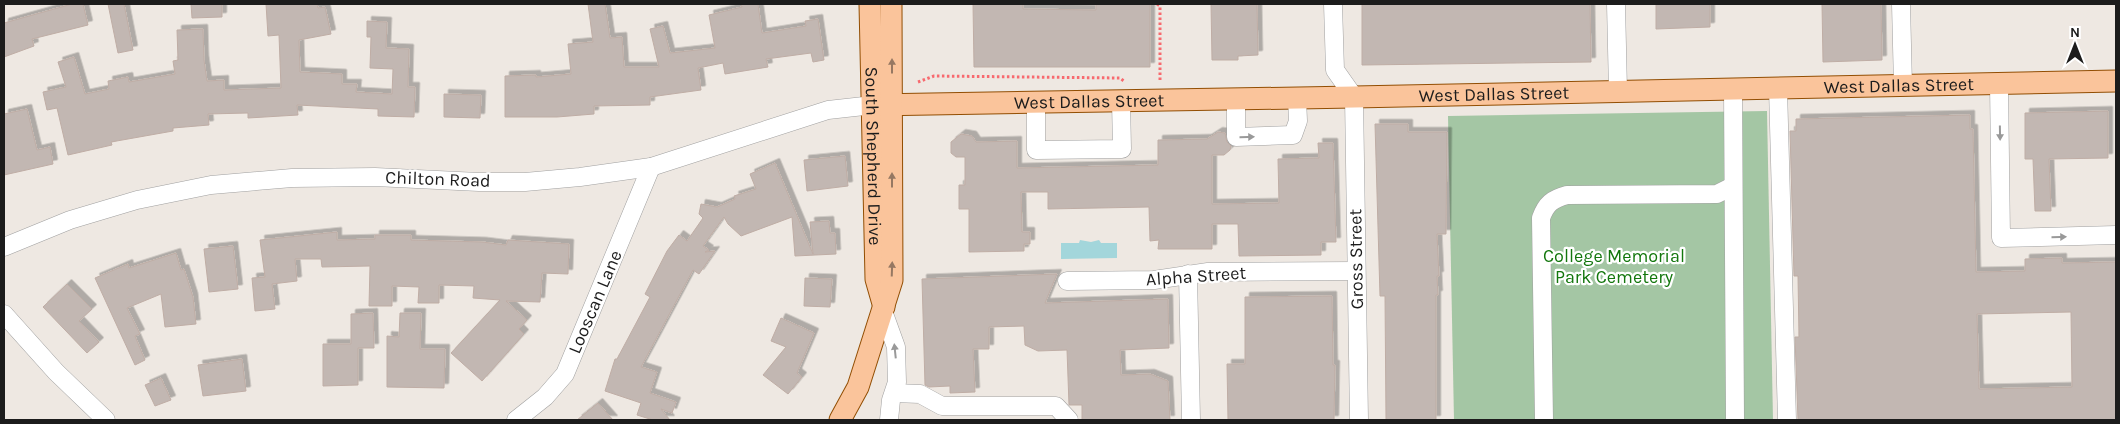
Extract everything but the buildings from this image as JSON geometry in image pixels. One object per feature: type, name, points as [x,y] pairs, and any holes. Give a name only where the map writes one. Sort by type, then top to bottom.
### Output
[{"type":"main road","name":"South Shepherd Drive","points":[[870,4],[882,104]]},
{"type":"main road","name":"South Shepherd Drive","points":[[884,309],[876,279],[882,104],[892,28],[893,4]]},
{"type":"main road","name":"West Dallas Street","points":[[882,104],[1354,97],[2116,81]]},
{"type":"main road","points":[[840,420],[858,386],[884,309]]},
{"type":"street","points":[[1333,4],[1335,70],[1354,97]]},
{"type":"street","points":[[1616,4],[1618,91]]},
{"type":"street","points":[[1901,4],[1903,86]]},
{"type":"street","points":[[1999,84],[2001,238],[2116,236]]},
{"type":"street","points":[[1778,88],[1786,420]]},
{"type":"street","points":[[1733,89],[1735,420]]},
{"type":"street","name":"Gross Street","points":[[1354,97],[1359,420]]},
{"type":"street","points":[[1236,99],[1236,137],[1292,135],[1298,122],[1297,98]]},
{"type":"street","points":[[1036,102],[1036,150],[1122,149],[1121,101]]},
{"type":"street","name":"Chilton Road","points":[[4,247],[70,220],[137,200],[211,185],[292,178],[375,177],[525,182],[580,177],[651,167],[828,110],[882,104]]},
{"type":"street","name":"Looscan Lane","points":[[516,420],[545,398],[565,374],[651,167]]},
{"type":"street","points":[[1544,420],[1541,218],[1545,208],[1554,198],[1567,195],[1717,194],[1733,186]]},
{"type":"street","name":"Alpha Street","points":[[1066,281],[1154,280],[1208,272],[1356,271]]},
{"type":"street","points":[[1188,274],[1191,420]]},
{"type":"street","points":[[884,309],[896,347],[897,382],[891,400],[889,420]]},
{"type":"street","points":[[4,314],[56,372],[106,420]]},
{"type":"street","points":[[894,393],[920,394],[942,406],[1056,406],[1071,415]]},
{"type":"path","points":[[1157,4],[1160,6],[1160,81]]},
{"type":"path","points":[[918,82],[934,76],[1120,78]]},
{"type":"green space","name":"College Memorial Park Cemetery","points":[[1767,111],[1773,420],[1454,420],[1448,116]]},
{"type":"water","points":[[1080,240],[1091,242],[1099,240],[1101,243],[1117,243],[1117,258],[1061,259],[1061,243],[1079,243]]}]
